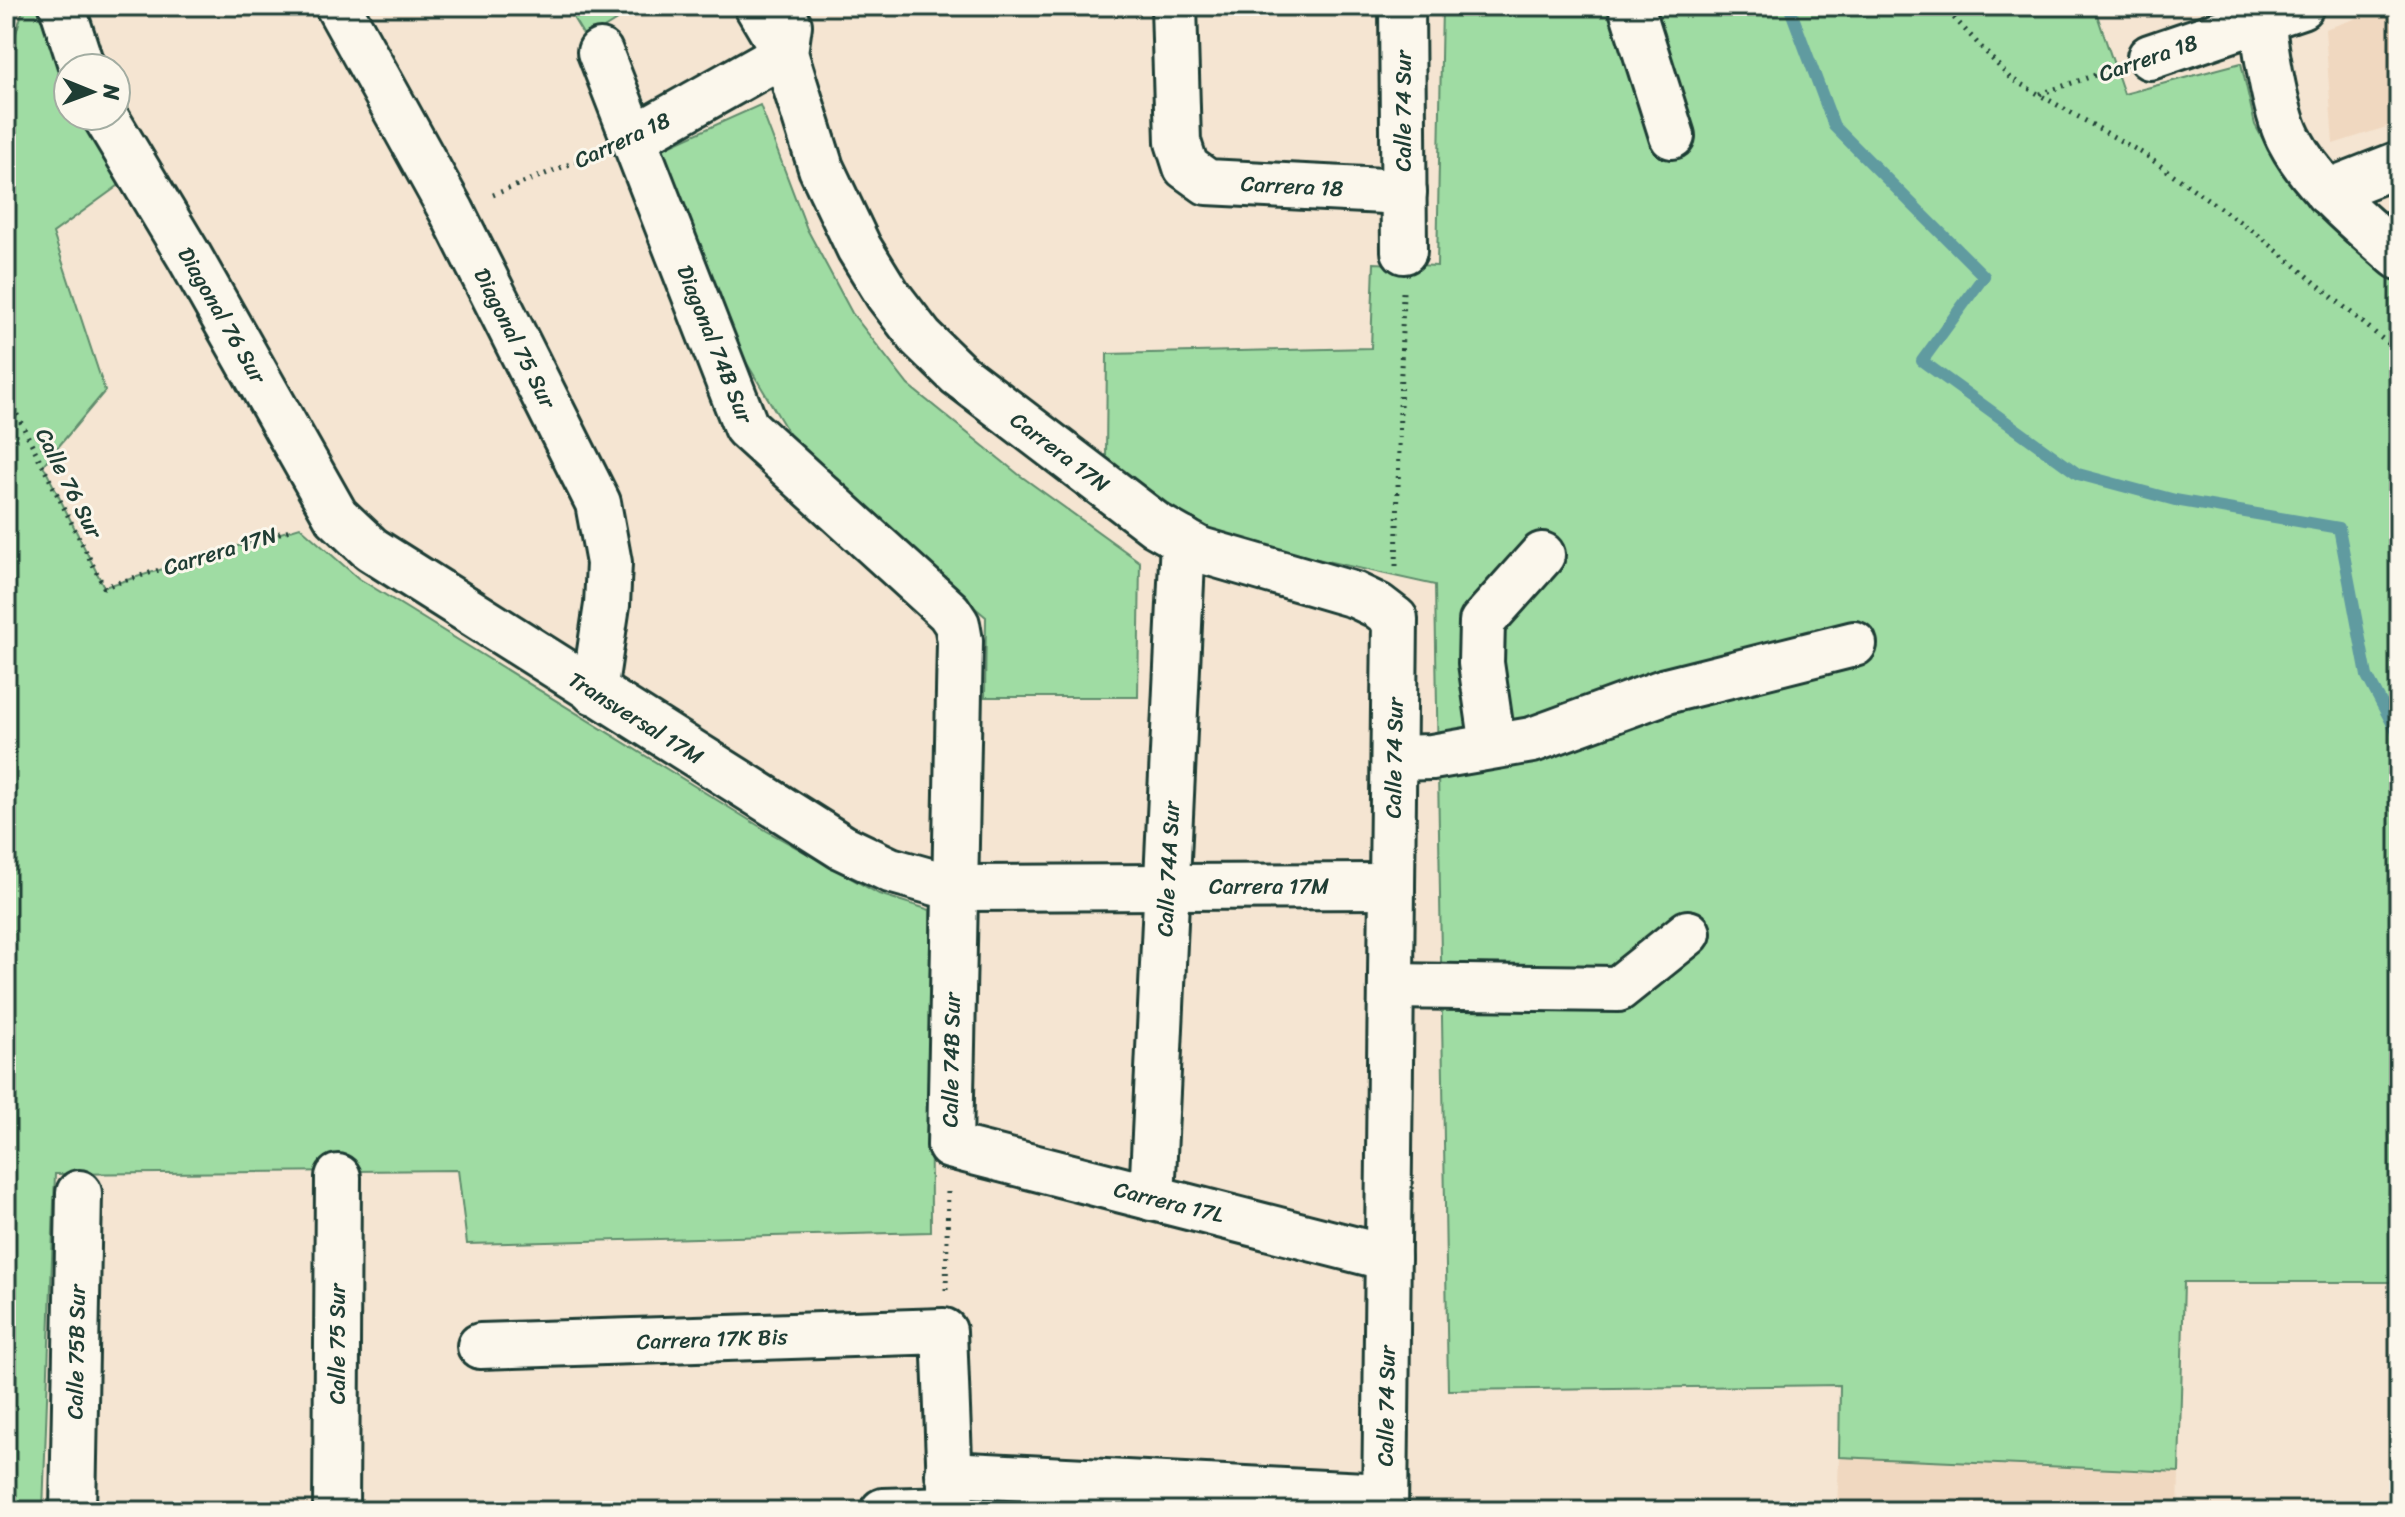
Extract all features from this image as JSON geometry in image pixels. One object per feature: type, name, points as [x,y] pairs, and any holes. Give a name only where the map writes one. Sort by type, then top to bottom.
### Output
[{"type":"street","points":[[62,6],[77,52]]},
{"type":"street","name":"Diagonal 75 Sur","points":[[338,6],[452,212],[598,503],[609,563],[607,605],[594,692]]},
{"type":"street","points":[[757,6],[785,53]]},
{"type":"street","points":[[785,53],[791,6]]},
{"type":"street","name":"Carrera 18","points":[[1174,6],[1178,142],[1186,167],[1207,182],[1404,192]]},
{"type":"street","name":"Calle 74 Sur","points":[[1402,6],[1404,251]]},
{"type":"street","points":[[1631,6],[1672,136]]},
{"type":"street","points":[[2275,10],[2280,115],[2289,139],[2327,192],[2399,257]]},
{"type":"street","name":"Carrera 18","points":[[2150,57],[2275,10]]},
{"type":"street","name":"Diagonal 74B Sur","points":[[600,52],[746,427],[949,612]]},
{"type":"street","name":"Carrera 18","points":[[634,138],[785,53]]},
{"type":"street","name":"Carrera 17N","points":[[785,53],[821,168],[859,248],[888,295],[921,338],[958,374],[1156,525],[1215,555],[1355,595],[1378,606],[1395,619]]},
{"type":"street","name":"Diagonal 76 Sur","points":[[115,132],[189,256],[336,516]]},
{"type":"street","points":[[2327,192],[2399,164]]},
{"type":"street","name":"Transversal 17M","points":[[336,516],[371,549],[842,847],[890,870],[954,888]]},
{"type":"street","name":"Calle 74A Sur","points":[[1152,1198],[1183,540]]},
{"type":"street","points":[[1493,746],[1481,663],[1482,622],[1542,555]]},
{"type":"street","name":"Calle 74B Sur","points":[[949,612],[957,624],[960,641],[950,1146]]},
{"type":"street","name":"Calle 74 Sur","points":[[1385,1504],[1395,619]]},
{"type":"street","points":[[1394,758],[1432,757],[1532,740],[1666,691],[1854,644]]},
{"type":"street","name":"Carrera 17M","points":[[954,888],[1392,886]]},
{"type":"street","points":[[1391,986],[1618,989],[1688,933]]},
{"type":"street","name":"Carrera 17L","points":[[950,1146],[1388,1258]]},
{"type":"street","name":"Calle 75 Sur","points":[[336,1511],[338,1177]]},
{"type":"street","name":"Calle 75B Sur","points":[[73,1511],[79,1193]]},
{"type":"street","points":[[944,1331],[950,1498]]},
{"type":"street","name":"Carrera 17K Bis","points":[[480,1346],[944,1331]]},
{"type":"street","points":[[883,1511],[950,1498],[1385,1504]]},
{"type":"path","points":[[1943,6],[2010,78],[2144,154],[2261,237],[2399,353]]},
{"type":"path","name":"Carrera 18","points":[[2039,94],[2150,57]]},
{"type":"path","name":"Carrera 18","points":[[452,212],[634,138]]},
{"type":"path","points":[[1395,619],[1404,251]]},
{"type":"path","name":"Calle 76 Sur","points":[[6,393],[104,587]]},
{"type":"path","name":"Carrera 17N","points":[[104,587],[336,516]]},
{"type":"path","name":"Calle 74B Sur","points":[[944,1331],[950,1146]]},
{"type":"shaded area","points":[[2399,6],[2399,123],[2333,144],[2325,29]]},
{"type":"shaded area","points":[[1839,1457],[2179,1472],[2178,1511],[1837,1511]]},
{"type":"green space","points":[[24,6],[45,6],[62,52],[52,52],[52,132],[102,132],[129,178],[53,233],[105,391],[43,465],[104,587],[300,527],[358,578],[767,831],[879,894],[930,910],[931,1232],[467,1244],[458,1170],[55,1174],[43,1511],[6,1511],[6,67]]},
{"type":"green space","points":[[566,6],[624,6],[628,13],[586,39]]},
{"type":"green space","points":[[1442,6],[2094,6],[2124,94],[2241,63],[2255,125],[2277,165],[2399,278],[2399,1282],[2184,1282],[2179,1472],[1839,1457],[1840,1385],[1448,1390],[1435,585],[1227,539],[1167,514],[1106,457],[1107,354],[1371,348],[1374,263],[1437,266]]},
{"type":"green space","points":[[760,105],[807,229],[852,313],[908,385],[1018,474],[1140,562],[1138,697],[985,697],[986,617],[886,534],[791,437],[730,335],[653,153]]},
{"type":"waterway","points":[[1789,6],[1834,126],[1984,276],[1922,361],[2078,474],[2175,500],[2339,528],[2367,676],[2399,736]]}]
